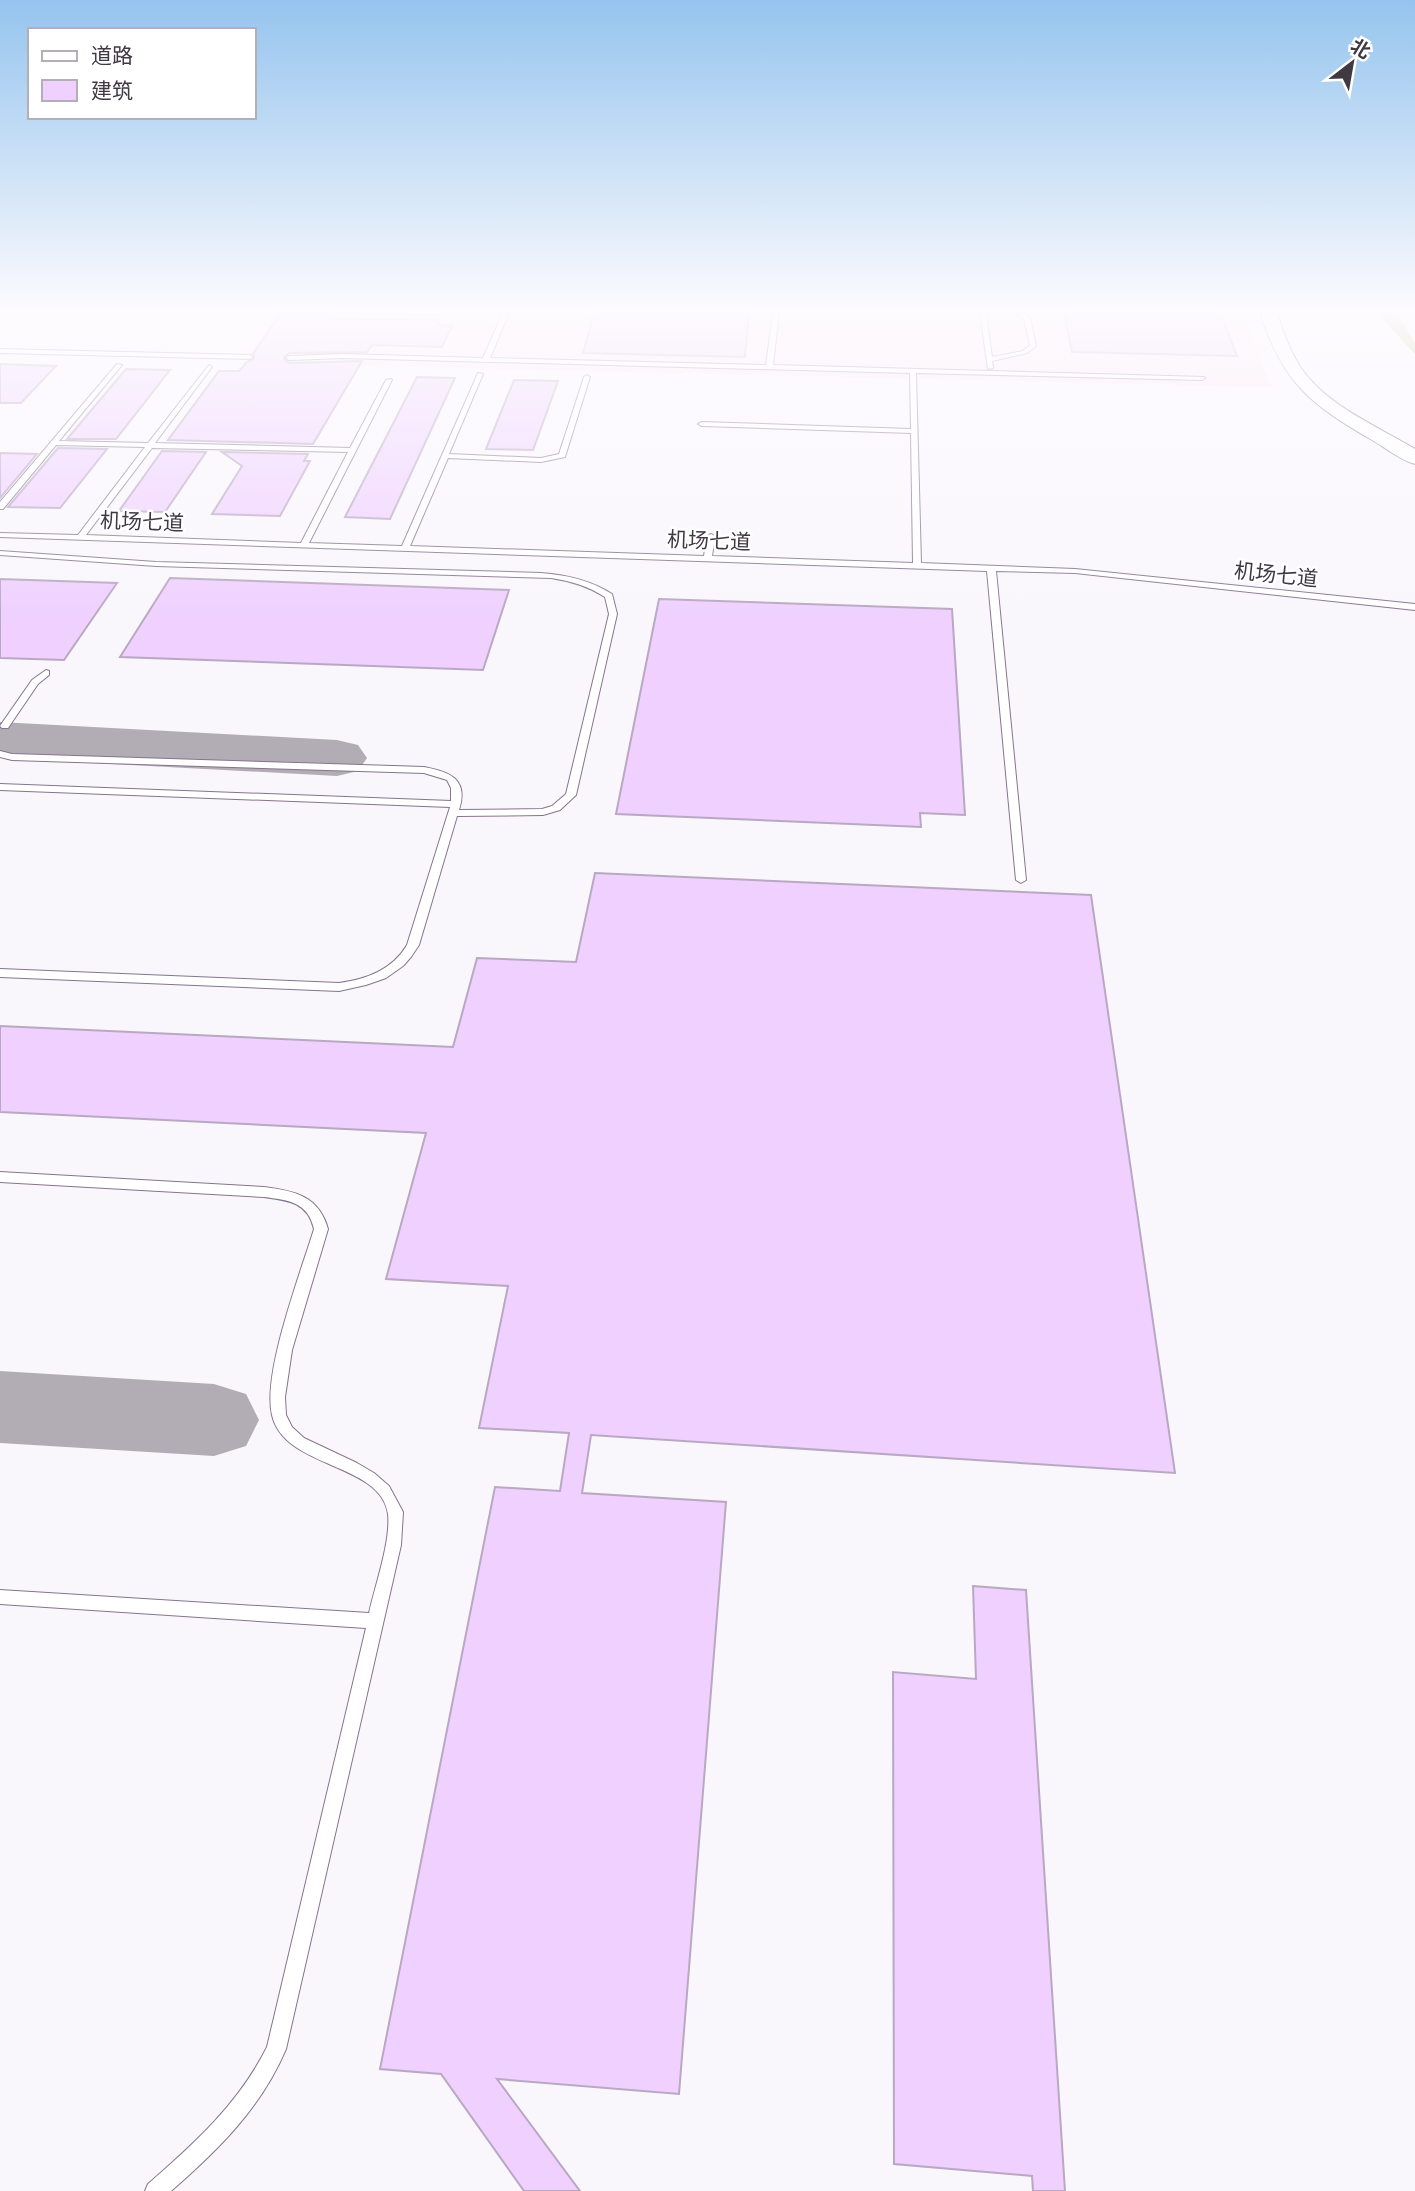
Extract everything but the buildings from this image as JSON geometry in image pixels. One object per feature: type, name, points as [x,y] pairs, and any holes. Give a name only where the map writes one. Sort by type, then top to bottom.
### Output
[{"type":"main road","points":[[1348,415],[1415,458]]},
{"type":"main road","points":[[1366,415],[1415,446]]},
{"type":"lane","points":[[0,507],[77,415]]},
{"type":"lane","points":[[80,538],[173,415]]},
{"type":"lane","points":[[303,546],[370,415]]},
{"type":"lane","points":[[405,549],[462,415]]},
{"type":"lane","points":[[444,456],[541,460],[562,455],[575,415]]},
{"type":"lane","points":[[914,415],[917,564]]},
{"type":"lane","points":[[702,424],[915,431]]},
{"type":"lane","points":[[54,443],[352,450]]},
{"type":"lane","name":"机场七道","points":[[0,535],[1075,571],[1415,607]]},
{"type":"lane","points":[[708,558],[711,536]]},
{"type":"lane","points":[[0,553],[156,564],[541,575],[573,579],[600,590],[609,596],[613,614],[571,795],[556,808],[543,811],[455,808],[0,787]]},
{"type":"lane","points":[[991,567],[1021,880]]},
{"type":"lane","points":[[2,729],[35,682],[46,673]]},
{"type":"lane","points":[[0,754],[424,770],[442,773],[453,779],[457,788],[455,808],[413,944],[399,964],[366,982],[339,987],[0,973]]},
{"type":"lane","points":[[0,1177],[264,1192],[295,1198],[315,1211],[321,1229],[281,1368],[277,1399],[279,1418],[289,1436],[308,1449],[363,1472],[382,1487],[395,1510],[393,1545],[276,2049],[254,2094],[236,2116],[155,2191]]},
{"type":"lane","points":[[0,1597],[376,1621]]},
{"type":"taxiway","points":[[0,740],[337,758]]},
{"type":"taxiway","points":[[0,1407],[214,1420]]}]
